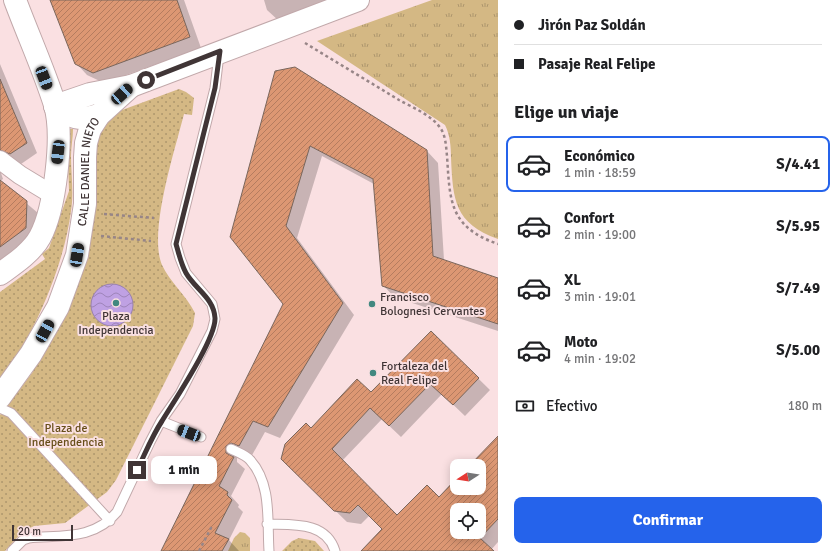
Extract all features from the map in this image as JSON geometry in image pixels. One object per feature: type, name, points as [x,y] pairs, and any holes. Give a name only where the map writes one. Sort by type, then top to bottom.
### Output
[{"type":"street","points":[[0,274],[27,253],[40,237],[48,217],[53,195],[58,152],[58,130],[55,106],[15,0]]},
{"type":"street","points":[[55,106],[90,94],[131,86],[358,0]]},
{"type":"street","name":"CALLE DANIEL NIETO","points":[[0,397],[24,366],[58,307],[77,255],[85,204],[86,143],[90,129],[99,115],[131,86]]},
{"type":"street","points":[[55,106],[64,114],[75,118],[87,119],[99,115]]},
{"type":"street","points":[[0,160],[20,176],[53,195]]},
{"type":"lane","points":[[12,551],[23,540],[29,538],[71,535],[96,530],[110,521],[117,512],[161,421],[180,394],[212,331],[215,319],[212,304],[186,274],[176,244],[215,88],[220,51]]},
{"type":"lane","points":[[0,408],[11,413],[110,521]]},
{"type":"lane","points":[[161,421],[201,437]]},
{"type":"lane","points":[[231,449],[249,459],[263,480],[266,494],[269,551]]},
{"type":"lane","points":[[267,524],[311,527],[324,534],[333,544],[335,551]]},
{"type":"path","points":[[281,29],[421,113],[441,129],[445,140],[450,199],[456,215],[468,229],[477,235],[498,244]]},
{"type":"path","points":[[99,213],[154,218]]},
{"type":"path","points":[[96,235],[150,241]]},
{"type":"path","points":[[199,551],[212,526]]},
{"type":"green space","points":[[432,0],[498,0],[498,239],[483,233],[472,226],[464,217],[459,208],[455,198],[450,141],[445,125],[317,41]]},
{"type":"green space","name":"Plaza de Independencia","points":[[179,89],[194,98],[192,115],[184,114],[169,169],[160,212],[158,233],[159,251],[165,271],[195,313],[193,326],[116,480],[107,492],[65,523],[34,526],[22,532],[5,551],[0,551],[0,415],[32,373],[62,317],[95,138],[114,113]]},
{"type":"green space","points":[[70,129],[73,129],[71,156],[72,204],[62,254],[46,300],[36,322],[13,363],[0,381],[0,292],[45,259],[42,254],[49,248],[69,191],[68,163]]},
{"type":"green space","points":[[240,532],[245,533],[250,538],[250,551],[228,551],[234,538]]},
{"type":"green space","points":[[299,538],[315,541],[324,551],[282,551],[292,541]]},
{"type":"water","points":[[108,284],[116,284],[124,287],[130,293],[133,305],[130,317],[124,323],[116,326],[108,326],[100,323],[94,317],[91,309],[91,301],[94,293],[100,287]]},
{"type":"building","points":[[50,0],[177,0],[190,37],[93,73],[75,64]]},
{"type":"building","points":[[295,67],[427,150],[433,256],[498,278],[498,324],[382,286],[373,179],[310,146],[286,226],[343,303],[268,427],[253,421],[239,446],[231,443],[226,446],[226,453],[234,457],[219,486],[228,492],[227,495],[232,500],[215,533],[229,539],[222,551],[161,551],[283,304],[230,237],[275,71]]},
{"type":"building","points":[[0,79],[27,143],[10,154],[0,150]]},
{"type":"building","points":[[0,180],[27,201],[26,228],[0,247]]},
{"type":"building","points":[[431,331],[479,378],[453,405],[430,384],[389,426],[370,408],[332,449],[397,515],[427,485],[439,497],[450,485],[450,495],[486,495],[486,459],[476,459],[498,436],[498,519],[486,532],[486,503],[450,503],[450,539],[481,539],[494,551],[361,551],[382,529],[358,505],[350,513],[334,511],[281,459],[285,444],[306,423],[311,428],[357,379],[371,392]]},
{"type":"place","name":"Plaza Independencia","points":[[116,303]]},
{"type":"place","name":"Francisco Bolognesi Cervantes","points":[[372,304]]},
{"type":"place","name":"Fortaleza del Real Felipe","points":[[373,373]]},
{"type":"route","points":[[137,470],[161,421],[180,394],[212,331],[215,319],[212,304],[186,274],[176,244],[215,88],[220,51],[146,80]]}]
